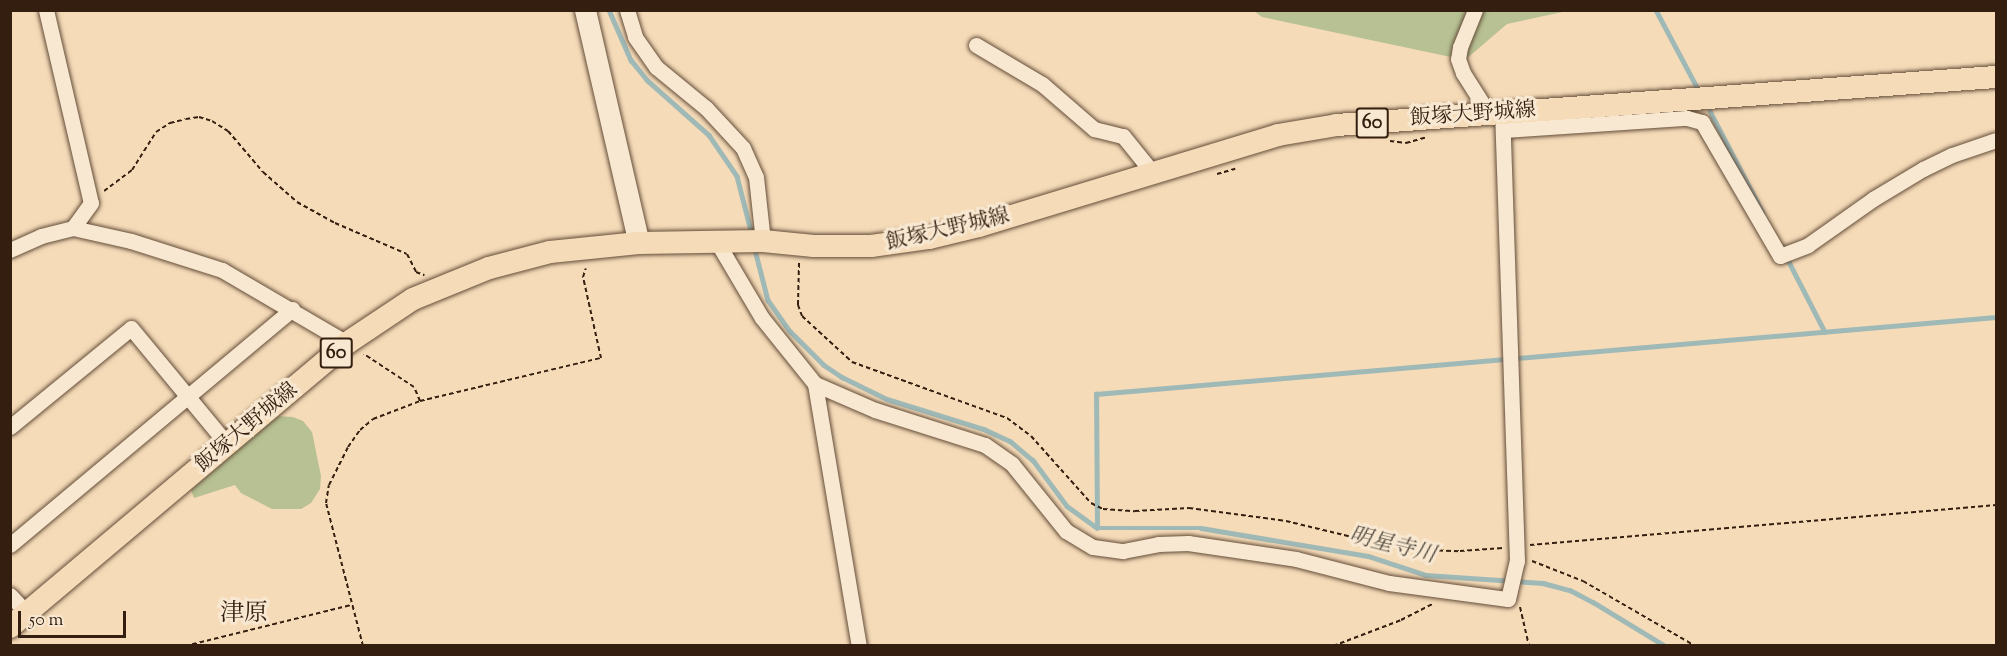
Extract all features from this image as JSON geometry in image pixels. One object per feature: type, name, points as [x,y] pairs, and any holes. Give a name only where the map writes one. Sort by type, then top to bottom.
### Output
[{"type":"main road","name":"飯塚大野城線","points":[[19,620],[347,343],[413,299],[489,268],[550,252],[639,243],[763,241],[800,245],[871,246],[929,238],[979,226],[1278,135],[1337,126],[1434,118],[1498,119],[1996,77]]},
{"type":"street","points":[[45,10],[91,203],[73,228]]},
{"type":"street","points":[[585,10],[639,243]]},
{"type":"street","points":[[627,10],[635,37],[656,67],[706,108],[743,148],[756,177],[763,241]]},
{"type":"street","points":[[726,242],[762,318],[815,384],[875,410],[986,445],[1012,464],[1066,531],[1093,547],[1123,551],[1158,544],[1188,543],[1296,559],[1389,583],[1508,599],[1517,554],[1498,119],[1463,73],[1458,59],[1460,47],[1475,10]]},
{"type":"street","points":[[976,45],[1042,84],[1094,129],[1123,136],[1152,172]]},
{"type":"street","points":[[1498,119],[1687,118],[1702,122],[1780,256],[1808,245],[1873,199],[1923,169],[1952,155],[1996,140]]},
{"type":"street","points":[[10,250],[41,236],[73,228],[131,241],[222,270],[347,343]]},
{"type":"street","points":[[10,545],[292,309]]},
{"type":"street","points":[[10,427],[131,328],[227,444]]},
{"type":"street","points":[[815,384],[859,645]]},
{"type":"street","points":[[10,595],[19,620]]},
{"type":"path","points":[[91,203],[132,170],[156,132],[170,123],[199,117],[228,130],[263,172],[297,202],[335,224],[407,254],[416,272],[423,275],[433,272]]},
{"type":"path","points":[[1385,140],[1406,143],[1426,140],[1434,118]]},
{"type":"path","points":[[1213,175],[1235,169]]},
{"type":"path","points":[[800,245],[798,305],[802,316],[852,362],[1007,418],[1031,436],[1091,503],[1103,509],[1136,512],[1189,508],[1286,520],[1385,545],[1424,550],[1517,554],[1996,505]]},
{"type":"path","points":[[363,645],[326,503],[329,485],[348,447],[360,430],[373,419],[420,401],[601,358],[583,277],[588,266]]},
{"type":"path","points":[[347,343],[414,387],[420,401]]},
{"type":"path","points":[[1517,554],[1583,581],[1695,645]]},
{"type":"path","points":[[1333,645],[1401,620],[1454,593]]},
{"type":"path","points":[[1508,599],[1520,604],[1529,645]]},
{"type":"path","points":[[185,645],[353,605]]},
{"type":"green space","points":[[1254,11],[1567,11],[1507,24],[1465,60],[1262,17]]},
{"type":"green space","points":[[276,416],[293,417],[303,421],[312,432],[321,476],[320,489],[311,503],[301,509],[272,509],[241,493],[235,485],[194,498],[191,490]]},
{"type":"waterway","points":[[609,10],[631,60],[647,80],[709,135],[737,176],[752,235]]},
{"type":"waterway","points":[[1656,10],[1697,87]]},
{"type":"waterway","points":[[1710,111],[1763,213]]},
{"type":"waterway","points":[[754,246],[768,300],[790,331],[824,365],[842,377],[887,399],[984,429],[1010,441],[1033,460],[1067,506],[1097,528]]},
{"type":"waterway","points":[[1787,258],[1825,332]]},
{"type":"waterway","points":[[1097,528],[1096,394],[1996,317]]},
{"type":"waterway","name":"明星寺川","points":[[1097,528],[1201,528],[1368,556],[1426,575],[1543,583],[1570,590],[1665,646]]},
{"type":"district","name":"津原","points":[[244,615]]}]
